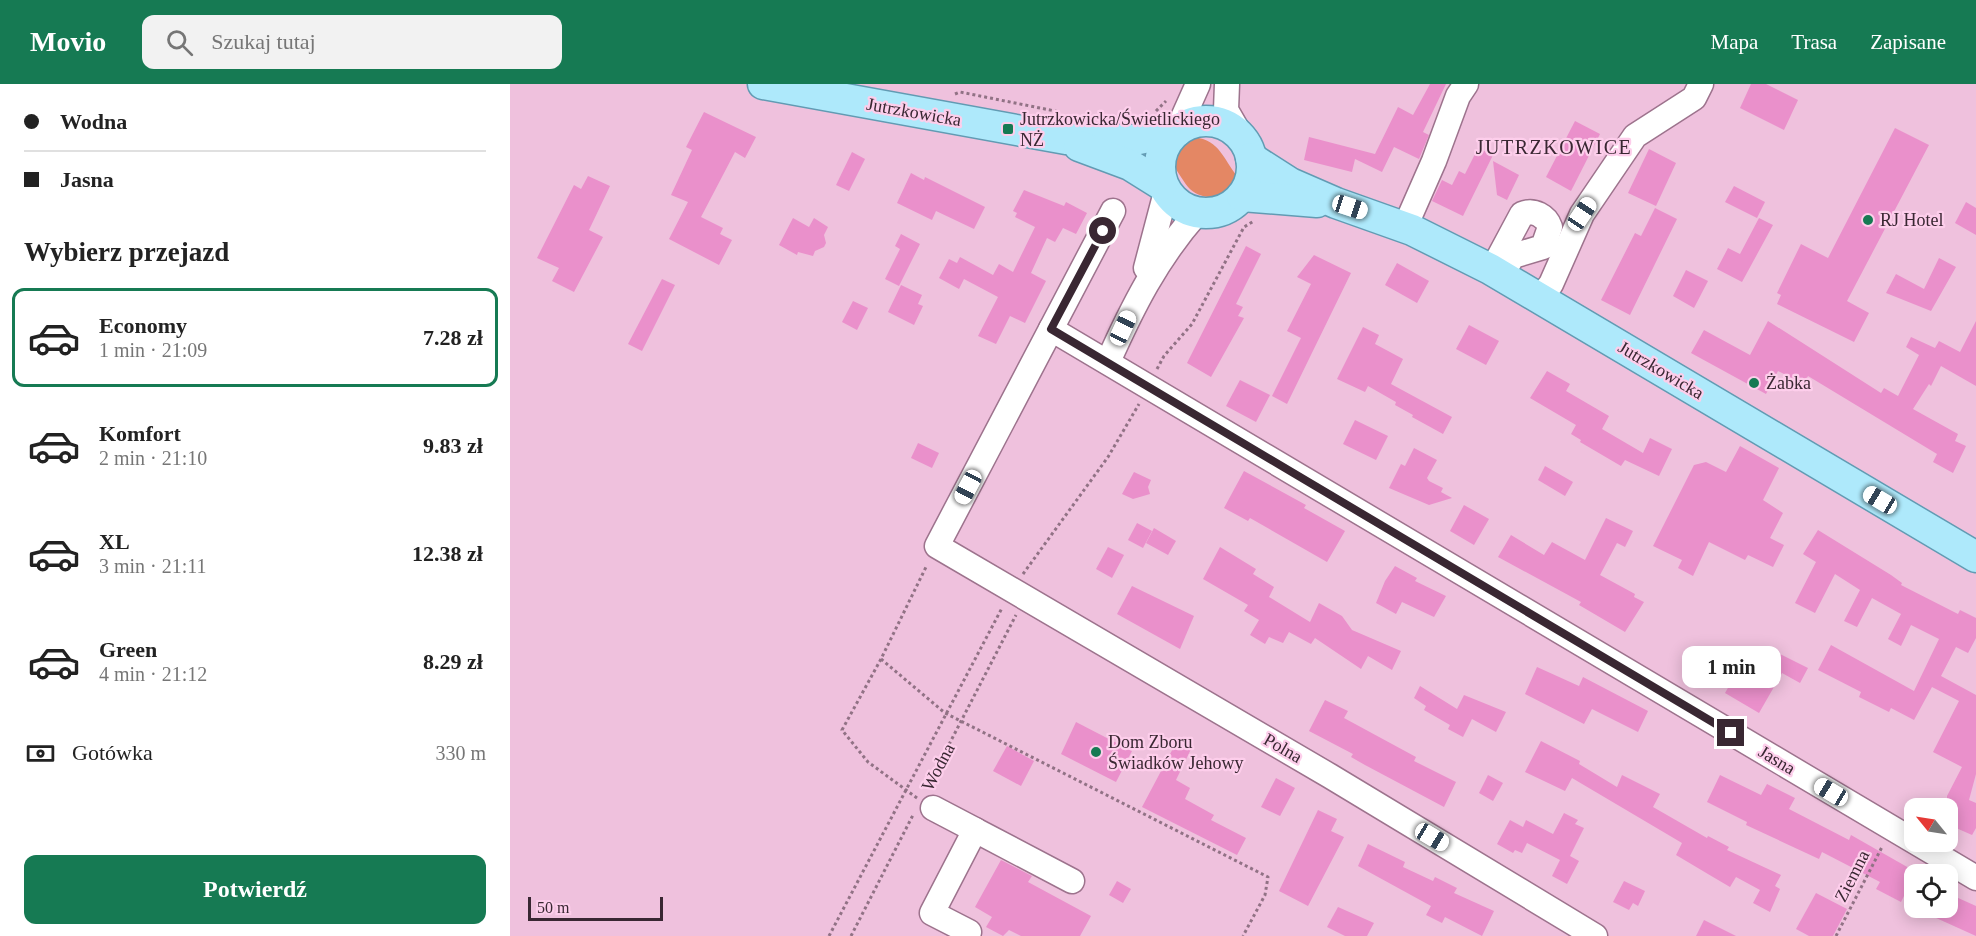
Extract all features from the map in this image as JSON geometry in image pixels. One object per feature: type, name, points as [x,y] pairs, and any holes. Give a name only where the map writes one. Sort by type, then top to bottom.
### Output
[{"type":"main road","name":"Jutrzkowicka","points":[[763,84],[1066,140],[1134,140],[1177,130]]},
{"type":"main road","points":[[1217,122],[1246,147],[1251,178],[1242,196],[1222,211],[1197,213],[1185,209],[1164,189],[1159,170],[1160,155],[1166,142],[1177,130],[1189,123],[1217,122]]},
{"type":"main road","name":"Jutrzkowicka","points":[[1066,140],[1130,165],[1164,189]]},
{"type":"main road","name":"Jutrzkowicka","points":[[1246,147],[1280,177],[1336,203],[1405,226],[1496,272],[1976,557]]},
{"type":"main road","name":"Jutrzkowicka","points":[[1242,196],[1336,203]]},
{"type":"street","points":[[1177,130],[1198,84]]},
{"type":"street","points":[[1227,84],[1226,110],[1246,147]]},
{"type":"street","points":[[1405,226],[1434,161],[1458,96],[1466,84]]},
{"type":"street","points":[[1540,298],[1551,284],[1582,214],[1635,136],[1694,98],[1701,84]]},
{"type":"street","points":[[1138,296],[1164,189]]},
{"type":"street","points":[[937,546],[1113,211]]},
{"type":"street","points":[[1108,362],[1138,296],[1175,238],[1197,213]]},
{"type":"street","name":"Jasna","points":[[1051,329],[1976,879]]},
{"type":"street","name":"Polna","points":[[937,546],[1330,776],[1595,936]]},
{"type":"street","points":[[923,807],[975,830],[1072,881]]},
{"type":"street","points":[[969,932],[933,913],[975,830]]},
{"type":"path","points":[[1151,116],[1171,96]]},
{"type":"path","points":[[1153,375],[1164,356],[1192,324],[1244,227]]},
{"type":"path","points":[[829,936],[945,713],[1017,592],[1108,457],[1139,403]]},
{"type":"path","points":[[923,807],[905,789],[868,762],[842,730],[881,659],[937,546]]},
{"type":"path","name":"Wodna","points":[[851,936],[923,807],[963,721],[1017,592]]},
{"type":"path","points":[[881,659],[945,713],[1268,877],[1265,895],[1243,936]]},
{"type":"path","name":"Ziemna","points":[[1836,936],[1891,828]]},
{"type":"shaded area","points":[[1194,137],[1216,146],[1238,177],[1226,193],[1215,197],[1197,194],[1188,187],[1169,161],[1178,146]]},
{"type":"building","points":[[1430,84],[1446,84],[1423,132],[1429,135],[1419,159],[1394,147],[1382,172],[1355,159],[1352,172],[1304,160],[1309,137],[1375,154],[1398,107],[1413,115]]},
{"type":"building","points":[[1751,84],[1766,84],[1798,100],[1784,130],[1740,108]]},
{"type":"building","points":[[704,112],[756,137],[745,158],[735,152],[701,217],[723,228],[720,234],[732,240],[719,265],[669,239],[688,202],[671,195],[692,150],[686,147]]},
{"type":"building","points":[[1575,121],[1600,134],[1571,191],[1546,177]]},
{"type":"building","name":"RJ Hotel","points":[[1895,128],[1929,145],[1847,301],[1869,313],[1854,342],[1777,304],[1781,295],[1777,293],[1801,244],[1828,258]]},
{"type":"building","points":[[1478,148],[1493,155],[1463,216],[1432,201],[1442,180],[1452,185],[1459,171],[1465,174]]},
{"type":"building","points":[[1649,149],[1676,163],[1656,206],[1628,193]]},
{"type":"building","points":[[852,152],[865,159],[849,191],[836,185]]},
{"type":"building","points":[[1493,161],[1519,175],[1507,200],[1497,195]]},
{"type":"building","points":[[911,173],[924,180],[925,177],[985,207],[974,229],[936,211],[932,220],[897,203]]},
{"type":"building","points":[[588,176],[610,186],[589,230],[603,237],[574,292],[552,281],[559,268],[537,258],[574,185],[581,189]]},
{"type":"building","points":[[1734,186],[1765,202],[1757,218],[1725,202]]},
{"type":"building","points":[[1024,190],[1064,206],[1066,202],[1087,213],[1076,234],[1063,228],[1055,242],[1047,238],[1031,273],[1046,281],[1025,323],[1010,316],[996,344],[978,336],[998,297],[964,279],[959,289],[939,278],[949,259],[957,263],[960,257],[993,275],[999,264],[1013,272],[1035,227],[1015,217],[1017,213],[1013,211]]},
{"type":"building","points":[[1966,202],[1976,208],[1976,235],[1955,223]]},
{"type":"building","points":[[1655,208],[1677,219],[1630,315],[1601,300],[1635,233],[1641,236]]},
{"type":"building","points":[[793,218],[809,227],[814,218],[828,227],[824,235],[826,243],[824,247],[815,251],[813,256],[798,252],[797,255],[779,245]]},
{"type":"building","points":[[1759,218],[1773,225],[1742,282],[1717,269],[1728,248],[1740,254]]},
{"type":"building","points":[[901,234],[920,244],[899,286],[885,279],[900,249],[895,246]]},
{"type":"building","points":[[1246,246],[1261,254],[1236,304],[1243,307],[1238,316],[1244,318],[1211,377],[1187,363]]},
{"type":"building","points":[[1314,255],[1351,273],[1287,404],[1272,396],[1301,338],[1287,331],[1311,284],[1297,277]]},
{"type":"building","points":[[1939,258],[1956,267],[1931,311],[1886,293],[1896,274],[1924,289]]},
{"type":"building","points":[[1397,263],[1429,281],[1417,303],[1385,285]]},
{"type":"building","points":[[1686,270],[1708,281],[1694,308],[1673,296]]},
{"type":"building","points":[[662,279],[675,285],[642,351],[628,344]]},
{"type":"building","points":[[901,285],[922,295],[918,304],[923,306],[914,325],[888,312]]},
{"type":"building","points":[[853,301],[868,308],[857,330],[842,322]]},
{"type":"building","points":[[1768,321],[1881,393],[1884,388],[1898,396],[1919,355],[1906,347],[1911,337],[1935,348],[1939,341],[1960,352],[1976,321],[1976,386],[1941,366],[1931,386],[1929,384],[1913,409],[1958,434],[1955,441],[1966,446],[1953,473],[1933,462],[1937,454],[1808,376],[1804,384],[1778,371],[1766,394],[1691,353],[1704,330],[1750,355]]},
{"type":"building","points":[[1469,325],[1499,341],[1486,365],[1456,349]]},
{"type":"building","points":[[1363,327],[1379,335],[1375,344],[1403,359],[1391,384],[1452,417],[1443,434],[1412,417],[1413,415],[1395,405],[1396,402],[1368,386],[1365,392],[1337,379]]},
{"type":"building","points":[[1547,371],[1570,384],[1566,391],[1609,416],[1602,429],[1643,453],[1650,438],[1672,449],[1659,476],[1625,460],[1621,466],[1580,442],[1581,440],[1571,434],[1576,425],[1530,398]]},
{"type":"building","points":[[1240,380],[1270,395],[1256,422],[1226,406]]},
{"type":"building","points":[[1355,420],[1388,436],[1376,460],[1343,444]]},
{"type":"building","points":[[918,443],[939,453],[932,468],[911,458]]},
{"type":"building","points":[[1740,446],[1779,468],[1763,500],[1783,513],[1770,538],[1784,545],[1773,567],[1748,555],[1745,560],[1709,542],[1693,576],[1678,568],[1682,560],[1653,546],[1694,465],[1706,462],[1726,472]]},
{"type":"building","points":[[1414,448],[1437,460],[1427,478],[1443,488],[1441,492],[1452,498],[1429,505],[1389,488],[1401,464],[1405,466]]},
{"type":"building","points":[[1545,466],[1573,482],[1565,496],[1538,480]]},
{"type":"building","points":[[1244,471],[1306,505],[1304,508],[1345,531],[1327,562],[1250,518],[1248,521],[1224,508]]},
{"type":"building","points":[[1134,472],[1151,480],[1148,487],[1150,494],[1133,499],[1122,494]]},
{"type":"building","points":[[1464,505],[1489,519],[1474,545],[1450,531]]},
{"type":"building","points":[[1606,518],[1633,531],[1625,547],[1617,543],[1600,575],[1635,594],[1634,597],[1644,602],[1625,632],[1579,605],[1581,602],[1498,557],[1511,535],[1544,555],[1552,542],[1585,560]]},
{"type":"building","points":[[1137,523],[1152,531],[1143,548],[1128,540]]},
{"type":"building","points":[[1154,528],[1176,541],[1168,555],[1146,543]]},
{"type":"building","points":[[1818,530],[1891,575],[1902,583],[1901,585],[1958,614],[1960,610],[1976,618],[1976,638],[1968,653],[1956,647],[1941,676],[1976,695],[1976,774],[1969,800],[1976,803],[1976,828],[1972,835],[1958,829],[1958,798],[1947,798],[1962,767],[1933,752],[1959,701],[1932,687],[1914,720],[1891,708],[1889,712],[1859,697],[1861,692],[1818,670],[1831,645],[1914,691],[1939,639],[1911,625],[1901,646],[1888,639],[1901,614],[1872,598],[1857,627],[1844,621],[1860,590],[1835,574],[1815,613],[1795,603],[1816,562],[1803,554]]},
{"type":"building","points":[[1108,547],[1124,555],[1112,578],[1096,569]]},
{"type":"building","points":[[1220,547],[1256,569],[1253,574],[1274,587],[1269,597],[1310,622],[1319,603],[1342,616],[1352,630],[1401,651],[1392,670],[1368,656],[1361,669],[1315,638],[1311,644],[1289,632],[1283,643],[1269,637],[1265,644],[1250,635],[1259,620],[1244,611],[1248,605],[1203,579]]},
{"type":"building","points":[[1395,566],[1417,578],[1415,581],[1446,596],[1434,617],[1402,602],[1396,614],[1376,603],[1385,581]]},
{"type":"building","points":[[1132,586],[1194,616],[1180,649],[1117,614]]},
{"type":"building","points":[[1774,651],[1808,668],[1800,683],[1782,673],[1759,713],[1725,693],[1740,667],[1759,678]]},
{"type":"building","points":[[1537,667],[1579,686],[1583,677],[1648,711],[1638,732],[1592,709],[1584,724],[1525,694]]},
{"type":"building","points":[[1420,686],[1457,709],[1464,695],[1506,712],[1496,732],[1472,719],[1463,737],[1448,729],[1450,725],[1424,710],[1426,706],[1414,698]]},
{"type":"building","points":[[1325,700],[1348,711],[1344,718],[1416,757],[1414,761],[1456,782],[1444,807],[1365,765],[1351,757],[1353,754],[1309,731]]},
{"type":"building","name":"Dom Zboru Świadków Jehowy","points":[[1076,722],[1132,751],[1116,782],[1061,754]]},
{"type":"building","points":[[1178,739],[1192,747],[1176,780],[1190,788],[1185,799],[1214,815],[1211,820],[1246,838],[1237,855],[1142,807]]},
{"type":"building","points":[[1541,741],[1580,761],[1579,764],[1617,787],[1622,775],[1660,794],[1653,807],[1707,838],[1708,836],[1729,847],[1727,850],[1781,875],[1775,886],[1780,889],[1770,912],[1753,903],[1760,890],[1736,877],[1730,887],[1676,855],[1682,843],[1572,778],[1565,791],[1525,772]]},
{"type":"building","points":[[1007,746],[1034,761],[1021,786],[993,771]]},
{"type":"building","points":[[1488,775],[1503,783],[1493,801],[1479,793]]},
{"type":"building","points":[[1720,775],[1761,795],[1767,784],[1795,798],[1789,809],[1849,840],[1851,835],[1904,865],[1904,896],[1901,902],[1876,889],[1880,882],[1822,852],[1819,859],[1746,825],[1747,822],[1707,802]]},
{"type":"building","points":[[1276,778],[1295,788],[1280,816],[1261,807]]},
{"type":"building","points":[[1318,810],[1337,819],[1331,831],[1344,837],[1308,906],[1279,891]]},
{"type":"building","points":[[1564,813],[1578,820],[1575,824],[1584,828],[1570,856],[1579,861],[1567,884],[1552,876],[1560,860],[1527,843],[1522,853],[1515,850],[1513,853],[1497,844],[1510,820],[1523,827],[1526,820],[1553,834]]},
{"type":"building","points":[[1368,844],[1405,862],[1403,867],[1433,881],[1435,877],[1457,888],[1454,893],[1494,911],[1482,936],[1445,917],[1442,923],[1426,915],[1431,906],[1358,866]]},
{"type":"building","points":[[1001,860],[1032,876],[1028,882],[1091,916],[1080,936],[1021,936],[1009,930],[1003,936],[986,927],[992,917],[975,907]]},
{"type":"building","points":[[1117,881],[1131,889],[1123,903],[1109,895]]},
{"type":"building","points":[[1624,881],[1645,891],[1638,906],[1633,903],[1629,910],[1613,902]]},
{"type":"building","points":[[1816,893],[1847,909],[1833,936],[1809,936],[1796,929]]},
{"type":"building","points":[[1958,898],[1976,906],[1976,936],[1936,918],[1958,918]]},
{"type":"building","points":[[1338,907],[1374,923],[1367,936],[1345,936],[1327,927]]},
{"type":"building","points":[[1704,920],[1736,936],[1696,936]]},
{"type":"place","name":"Jutrzkowicka/Świetlickiego NŻ","points":[[1008,129]]},
{"type":"place","name":"RJ Hotel","points":[[1868,220]]},
{"type":"place","name":"Żabka","points":[[1754,383]]},
{"type":"place","name":"Dom Zboru Świadków Jehowy","points":[[1096,752]]},
{"type":"district","name":"JUTRZKOWICE","points":[[1554,147]]},
{"type":"route","points":[[1103,231],[1051,329],[1731,733]]}]
